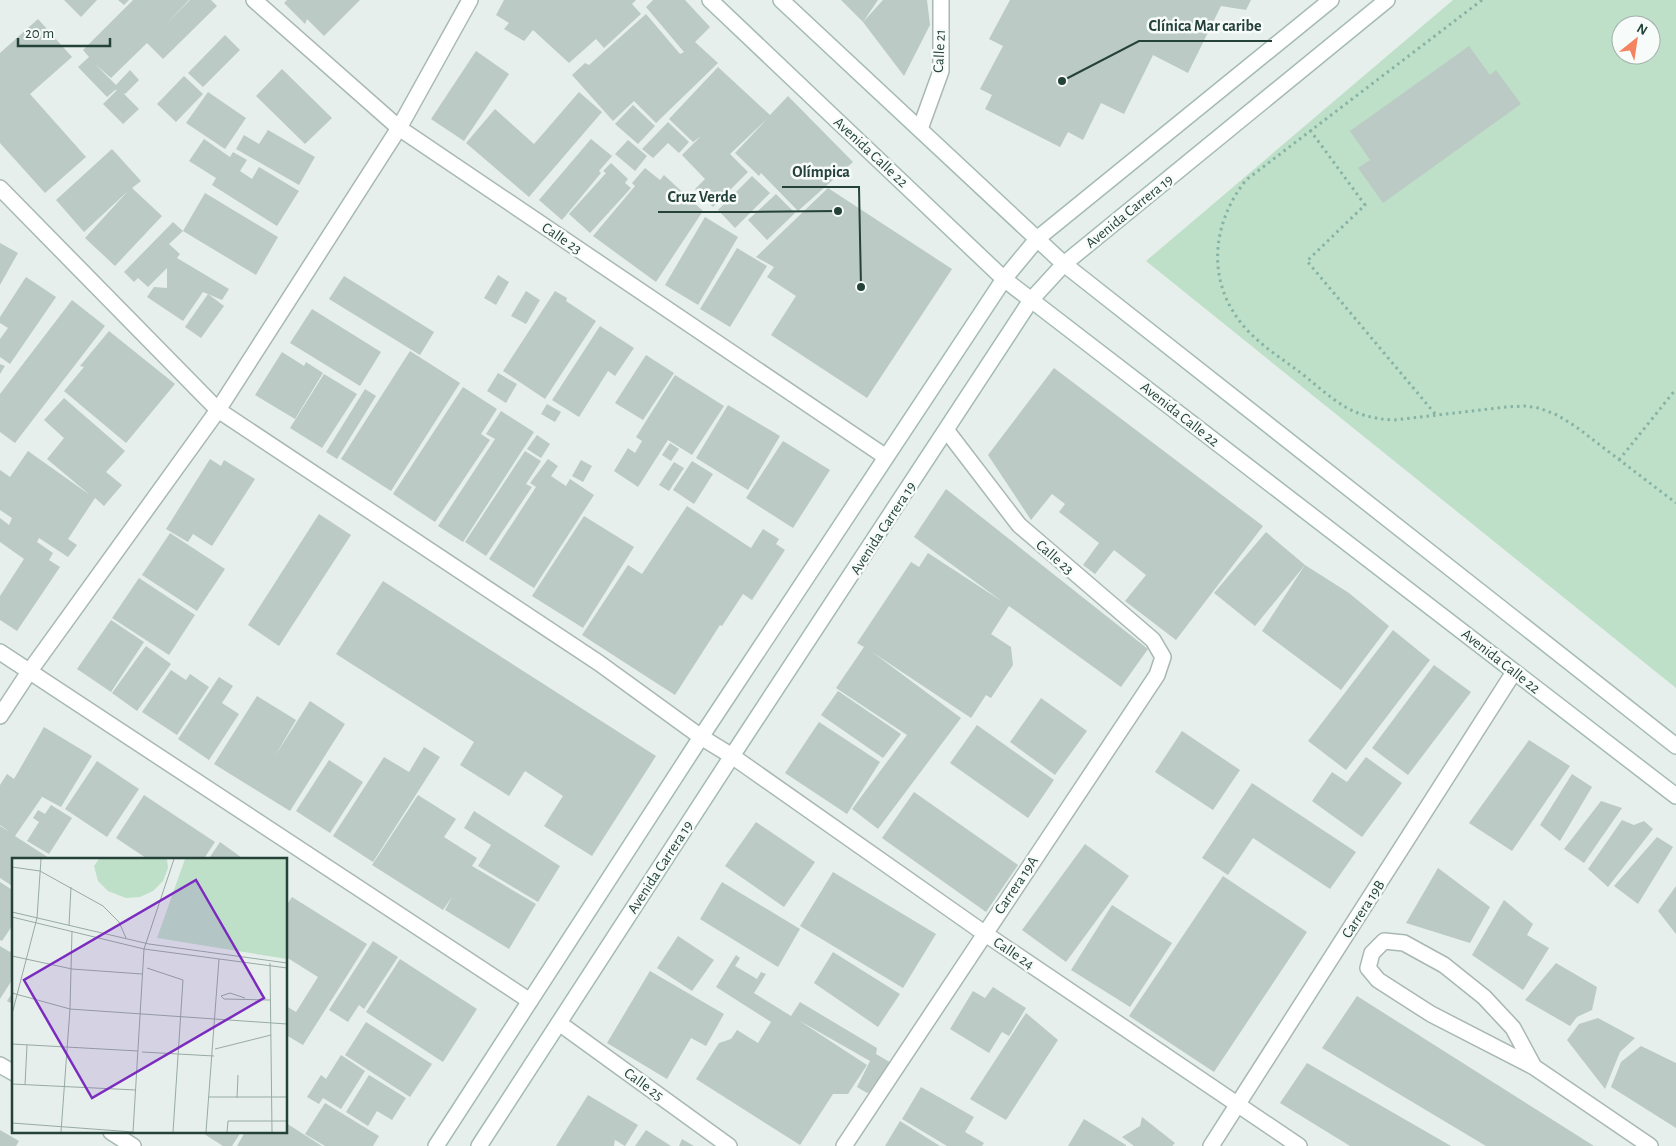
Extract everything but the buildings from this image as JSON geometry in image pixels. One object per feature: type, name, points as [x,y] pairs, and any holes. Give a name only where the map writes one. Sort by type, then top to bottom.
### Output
[{"type":"street","name":"Calle 23","points":[[254,0],[399,128],[886,457]]},
{"type":"street","points":[[0,716],[29,672],[218,410],[399,128],[470,0]]},
{"type":"street","name":"Avenida Calle 22","points":[[710,0],[1004,279],[1676,796]]},
{"type":"street","points":[[781,0],[1064,264],[1676,746]]},
{"type":"street","name":"Calle 21","points":[[920,129],[941,72],[941,0]]},
{"type":"street","points":[[436,1146],[701,738],[1004,279],[1038,238],[1332,0]]},
{"type":"street","name":"Avenida Carrera 19","points":[[480,1146],[732,756],[1032,300],[1064,264],[1387,0]]},
{"type":"street","name":"Calle 24","points":[[0,188],[218,410],[599,663],[701,738],[732,756],[984,933],[1237,1106],[1299,1146]]},
{"type":"street","name":"Calle 23","points":[[947,431],[1019,526],[1153,640],[1163,657],[1157,675]]},
{"type":"street","points":[[0,652],[530,1001]]},
{"type":"street","name":"Carrera 19B","points":[[1211,1146],[1514,672]]},
{"type":"street","name":"Carrera 19A","points":[[844,1146],[1157,675]]},
{"type":"street","points":[[1534,1067],[1513,1028],[1484,997],[1444,965],[1404,943],[1384,941],[1372,952],[1368,968],[1378,980],[1431,1014],[1534,1067],[1650,1146]]},
{"type":"street","name":"Calle 25","points":[[559,1023],[729,1146]]},
{"type":"street","points":[[0,1065],[12,1072]]},
{"type":"street","points":[[114,1134],[133,1146]]},
{"type":"path","points":[[1482,0],[1246,180],[1230,204],[1222,221],[1218,243],[1222,286],[1241,324],[1255,338],[1346,409],[1377,420],[1394,420],[1506,407],[1524,406],[1539,408],[1557,415],[1575,426],[1676,503]]},
{"type":"path","points":[[1310,130],[1365,205],[1307,261],[1436,415]]},
{"type":"path","points":[[1619,460],[1676,388]]},
{"type":"green space","points":[[1453,0],[1676,0],[1676,688],[1146,261]]},
{"type":"place","name":"Clínica Mar caribe","points":[[1062,81]]},
{"type":"place","name":"Cruz Verde","points":[[838,211]]},
{"type":"place","name":"Olímpica","points":[[861,287]]}]
